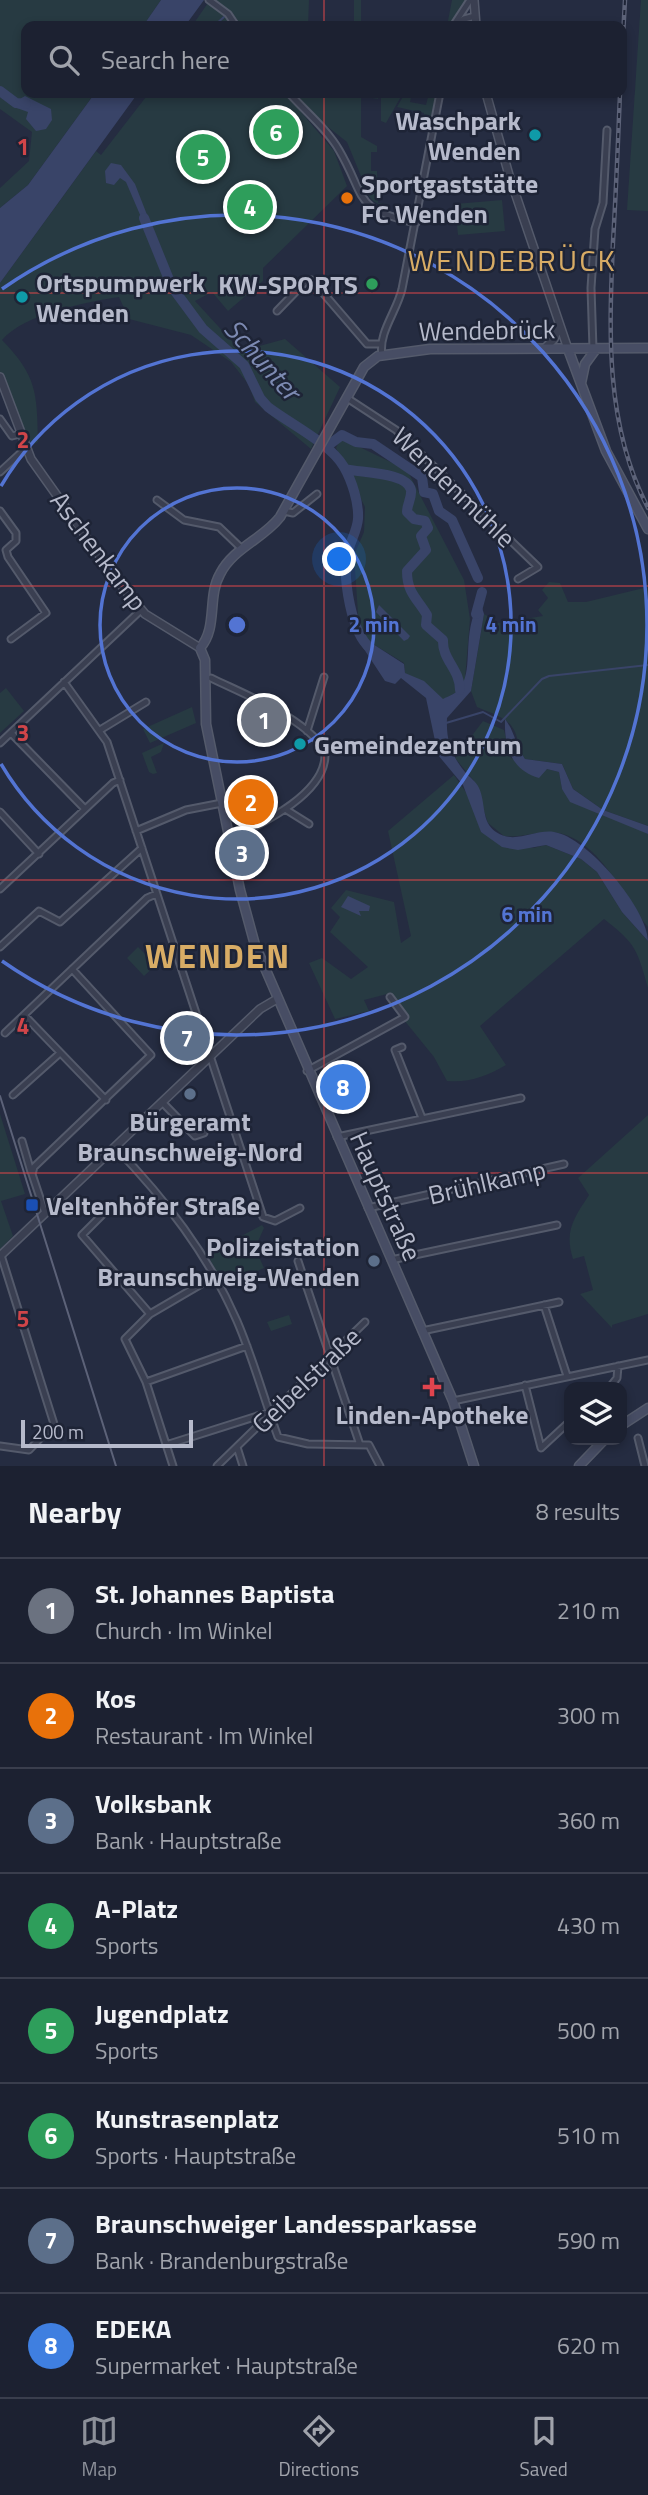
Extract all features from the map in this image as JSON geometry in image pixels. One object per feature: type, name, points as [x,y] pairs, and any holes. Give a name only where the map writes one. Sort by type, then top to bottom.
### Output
[{"type":"main road","name":"Wendebrück","points":[[382,355],[438,349],[648,348]]},
{"type":"main road","points":[[568,349],[615,470],[648,529]]},
{"type":"main road","points":[[581,386],[584,364],[594,349]]},
{"type":"main road","name":"Hauptstraße","points":[[382,355],[367,363],[284,511],[266,532],[228,562],[218,577],[208,637],[200,648],[205,660],[206,723],[246,917],[307,1071],[453,1401],[474,1466]]},
{"type":"main road","points":[[627,1422],[648,1408]]},
{"type":"main road","points":[[579,1466],[599,1445]]},
{"type":"street","points":[[210,0],[232,21]]},
{"type":"street","points":[[472,0],[476,21]]},
{"type":"street","points":[[458,21],[472,0]]},
{"type":"street","points":[[461,21],[475,16]]},
{"type":"street","points":[[293,98],[338,148],[356,191],[369,206],[383,215],[415,223]]},
{"type":"street","points":[[382,355],[380,344],[399,301],[439,98]]},
{"type":"street","points":[[487,98],[509,174],[568,349]]},
{"type":"street","name":"Wendebrück","points":[[594,349],[591,288],[595,229],[603,203],[607,130]]},
{"type":"street","points":[[276,311],[306,281],[312,279],[368,344],[380,344]]},
{"type":"street","points":[[544,349],[554,339],[559,326]]},
{"type":"street","name":"Aschenkamp","points":[[0,377],[20,434],[42,476],[141,610],[200,648]]},
{"type":"street","name":"Wendenmühle","points":[[347,398],[396,430],[537,566],[518,579]]},
{"type":"street","name":"Aschenkamp","points":[[0,419],[12,436],[20,434]]},
{"type":"street","points":[[0,471],[26,448]]},
{"type":"street","points":[[284,511],[293,513],[317,494]]},
{"type":"street","points":[[157,500],[184,520],[219,527],[242,549]]},
{"type":"street","points":[[0,511],[16,533],[16,541],[6,550],[8,557],[46,613],[11,639]]},
{"type":"street","points":[[0,743],[141,610]]},
{"type":"street","points":[[307,731],[324,677]]},
{"type":"street","points":[[211,678],[274,709],[307,731],[324,750],[324,766],[315,782],[285,809],[229,839]]},
{"type":"street","points":[[64,682],[100,730],[120,780],[263,1217],[275,1221],[300,1208]]},
{"type":"street","points":[[100,730],[146,702]]},
{"type":"street","points":[[11,733],[85,809]]},
{"type":"street","points":[[0,889],[113,783],[120,780]]},
{"type":"street","points":[[136,831],[187,810],[222,803]]},
{"type":"street","points":[[285,809],[309,824]]},
{"type":"street","points":[[0,812],[39,854]]},
{"type":"street","points":[[0,947],[39,911],[60,922],[142,848]]},
{"type":"street","points":[[5,1033],[147,898],[156,894]]},
{"type":"street","points":[[32,1172],[150,1058],[150,1052],[72,969]]},
{"type":"street","points":[[307,1071],[405,1017],[390,997]]},
{"type":"street","points":[[0,1446],[29,1450],[54,1424],[1,1255],[260,1009],[277,999]]},
{"type":"street","points":[[24,1015],[106,1100]]},
{"type":"street","points":[[402,1047],[396,1051],[422,1118]]},
{"type":"street","points":[[13,1095],[60,1053]]},
{"type":"street","points":[[337,1137],[521,1098]]},
{"type":"street","points":[[162,1102],[195,1136],[204,1133]]},
{"type":"street","points":[[22,1141],[45,1213]]},
{"type":"street","points":[[114,1147],[168,1205],[215,1276],[247,1346],[280,1439],[371,1446],[380,1466]]},
{"type":"street","name":"Brühlkamp","points":[[368,1208],[565,1164]]},
{"type":"street","points":[[110,1207],[82,1235],[150,1314]]},
{"type":"street","points":[[391,1260],[557,1225]]},
{"type":"street","points":[[298,1261],[360,1445]]},
{"type":"street","points":[[173,1466],[146,1382],[125,1339],[150,1314],[215,1276]]},
{"type":"street","points":[[422,1331],[559,1301]]},
{"type":"street","points":[[544,1305],[567,1376]]},
{"type":"street","name":"Geibelstraße","points":[[217,1466],[365,1322]]},
{"type":"street","points":[[146,1382],[247,1346]]},
{"type":"street","points":[[453,1401],[648,1360]]},
{"type":"street","points":[[614,1382],[618,1366]]},
{"type":"street","points":[[525,1385],[541,1448],[548,1445],[564,1427]]},
{"type":"street","points":[[166,1445],[270,1412]]},
{"type":"street","points":[[638,1438],[645,1466]]},
{"type":"street","points":[[237,1447],[243,1466]]},
{"type":"shaded area","points":[[0,0],[161,0],[146,21],[21,21],[21,98],[91,98],[28,185],[0,208],[0,188],[29,161],[32,132],[0,109]]},
{"type":"shaded area","points":[[210,0],[309,0],[308,21],[195,21]]},
{"type":"shaded area","points":[[354,0],[361,0],[361,21],[354,21]]},
{"type":"shaded area","points":[[452,0],[468,0],[455,21],[448,21]]},
{"type":"shaded area","points":[[641,0],[648,0],[648,211],[627,210]]},
{"type":"shaded area","points":[[145,98],[289,98],[334,151],[347,186],[263,268],[263,281],[228,311],[212,292],[195,301],[241,351],[285,339],[340,387],[311,449],[255,402],[249,385],[231,362],[191,335],[129,319],[119,297],[40,316],[12,331],[2,340],[22,364],[33,386],[38,442],[28,447],[0,373],[0,283],[96,151],[101,155]]},
{"type":"shaded area","points":[[298,98],[361,98],[361,137],[377,146],[377,152],[371,152],[371,171],[377,171],[378,203],[388,204],[388,209],[373,201],[361,187],[363,181],[347,142],[314,116]]},
{"type":"shaded area","points":[[381,98],[400,98],[386,123],[381,121]]},
{"type":"shaded area","points":[[402,98],[411,98],[410,102],[426,105],[428,98],[435,98],[428,130],[421,129],[424,113],[397,107]]},
{"type":"shaded area","points":[[502,200],[505,231],[458,235],[455,204]]},
{"type":"shaded area","points":[[341,438],[407,470],[464,580],[470,619],[465,679],[460,690],[443,700],[405,673],[404,663],[363,638],[360,643],[354,555],[364,532],[365,507],[336,448]]},
{"type":"shaded area","points":[[549,582],[560,583],[568,602],[586,602],[648,587],[648,826],[603,810],[573,789],[562,764],[525,759],[512,727],[499,716],[477,707],[471,691],[484,614],[499,623],[543,616],[538,610],[548,598],[542,590]]},
{"type":"shaded area","points":[[6,688],[24,711],[0,733],[0,693]]},
{"type":"shaded area","points":[[192,707],[196,723],[150,743],[143,729]]},
{"type":"shaded area","points":[[483,721],[504,730],[511,758],[542,772],[547,769],[559,772],[562,789],[648,834],[648,927],[608,870],[584,845],[569,836],[553,832],[504,836],[488,823],[474,781],[455,758]]},
{"type":"shaded area","points":[[164,743],[161,752],[151,757],[157,773],[153,774],[149,772],[142,753]]},
{"type":"shaded area","points":[[454,775],[472,801],[481,832],[533,848],[546,845],[581,859],[597,872],[622,912],[648,941],[648,988],[634,948],[604,919],[480,1026],[506,1065],[478,1078],[463,1081],[447,1081],[434,1057],[404,1020],[407,1017],[391,993],[364,1000],[369,1011],[335,1019],[309,963],[322,958],[351,979],[368,967],[330,932],[340,917],[331,908],[346,890],[394,902],[401,943],[411,936],[388,831]]},
{"type":"shaded area","points":[[138,947],[156,965],[144,976],[127,958]]},
{"type":"shaded area","points":[[0,1114],[25,1194],[1,1201],[13,1236],[0,1249]]},
{"type":"shaded area","points":[[648,1115],[648,1314],[612,1325],[612,1328],[580,1294],[593,1290],[584,1256],[573,1259],[570,1249],[572,1225],[589,1195],[578,1178]]},
{"type":"shaded area","points":[[262,1225],[264,1228],[255,1248],[264,1268],[224,1286],[207,1254]]},
{"type":"shaded area","points":[[289,1315],[292,1324],[271,1331],[267,1322]]},
{"type":"water","points":[[161,0],[204,0],[189,21],[146,21]]},
{"type":"water","points":[[29,98],[51,109],[52,120],[46,129],[36,131],[26,119],[28,112],[14,107],[15,102]]},
{"type":"water","points":[[91,98],[134,98],[0,283],[0,208],[28,185]]},
{"type":"water","points":[[111,163],[121,165],[135,184],[151,225],[147,231],[126,182],[120,178],[114,185],[106,183],[105,171]]},
{"type":"water","points":[[480,601],[484,614],[471,691],[447,718],[447,733],[453,753],[478,786],[491,828],[510,837],[554,832],[583,847],[614,877],[627,894],[638,912],[648,941],[622,912],[597,872],[581,859],[546,845],[518,850],[502,847],[481,832],[463,785],[438,755],[426,698],[401,678],[395,684],[385,681],[360,643],[362,637],[404,664],[405,673],[424,681],[443,699],[457,691],[465,679],[471,625]]},
{"type":"water","points":[[379,605],[410,636],[408,639],[404,641],[376,612]]},
{"type":"water","points":[[505,719],[525,759],[562,764],[573,789],[603,810],[648,826],[648,834],[570,802],[562,789],[559,772],[547,769],[539,778],[522,769],[511,756]]},
{"type":"water","points":[[348,896],[370,906],[369,911],[359,911],[361,916],[341,907]]},
{"type":"waterway","points":[[220,21],[225,16]]},
{"type":"waterway","points":[[233,17],[237,21]]},
{"type":"waterway","name":"Schunter","points":[[0,91],[16,103],[26,104]]},
{"type":"waterway","name":"Schunter","points":[[144,218],[172,287],[203,329],[244,365],[260,398],[268,407],[320,442],[344,467],[354,492],[358,513],[346,566],[350,605],[358,630],[370,648]]},
{"type":"waterway","points":[[326,447],[342,435],[356,442],[373,444],[422,477],[424,492],[433,494],[439,511],[452,520],[478,578]]},
{"type":"waterway","points":[[345,469],[393,476],[408,484],[411,496],[407,512],[414,519],[425,521],[428,528],[421,536],[426,550],[407,571],[409,585],[427,615],[426,625],[443,640],[445,653],[457,676],[460,690]]},
{"type":"waterway","points":[[476,614],[482,592]]},
{"type":"waterway","points":[[446,723],[483,712],[501,722],[542,679],[549,676],[648,665]]},
{"type":"tram line","points":[[0,1096],[116,1466]]},
{"type":"railway","points":[[624,21],[625,0]]},
{"type":"railway","points":[[620,98],[611,310],[613,378],[624,444],[648,508]]},
{"type":"place","name":"Kunstrasenplatz","points":[[276,132]]},
{"type":"place","name":"Waschpark Wenden","points":[[535,135]]},
{"type":"place","name":"Jugendplatz","points":[[203,157]]},
{"type":"place","name":"Sportgaststätte FC Wenden","points":[[347,198]]},
{"type":"place","name":"A-Platz","points":[[250,207]]},
{"type":"place","name":"KW-SPORTS","points":[[372,284]]},
{"type":"place","name":"Ortspumpwerk Wenden","points":[[22,297]]},
{"type":"place","name":"St. Johannes Baptista","points":[[264,720]]},
{"type":"place","name":"Gemeindezentrum","points":[[300,744]]},
{"type":"place","name":"Kos","points":[[251,802]]},
{"type":"place","name":"Volksbank","points":[[242,853]]},
{"type":"place","name":"Braunschweiger Landessparkasse","points":[[187,1038]]},
{"type":"place","name":"EDEKA","points":[[343,1087]]},
{"type":"place","name":"Bürgeramt Braunschweig-Nord","points":[[190,1094]]},
{"type":"place","name":"Veltenhöfer Straße","points":[[32,1205]]},
{"type":"place","name":"Polizeistation Braunschweig-Wenden","points":[[374,1261]]},
{"type":"place","name":"Linden-Apotheke","points":[[432,1387]]},
{"type":"district","name":"WENDEBRÜCK","points":[[512,260]]},
{"type":"district","name":"WENDEN","points":[[218,956]]}]
